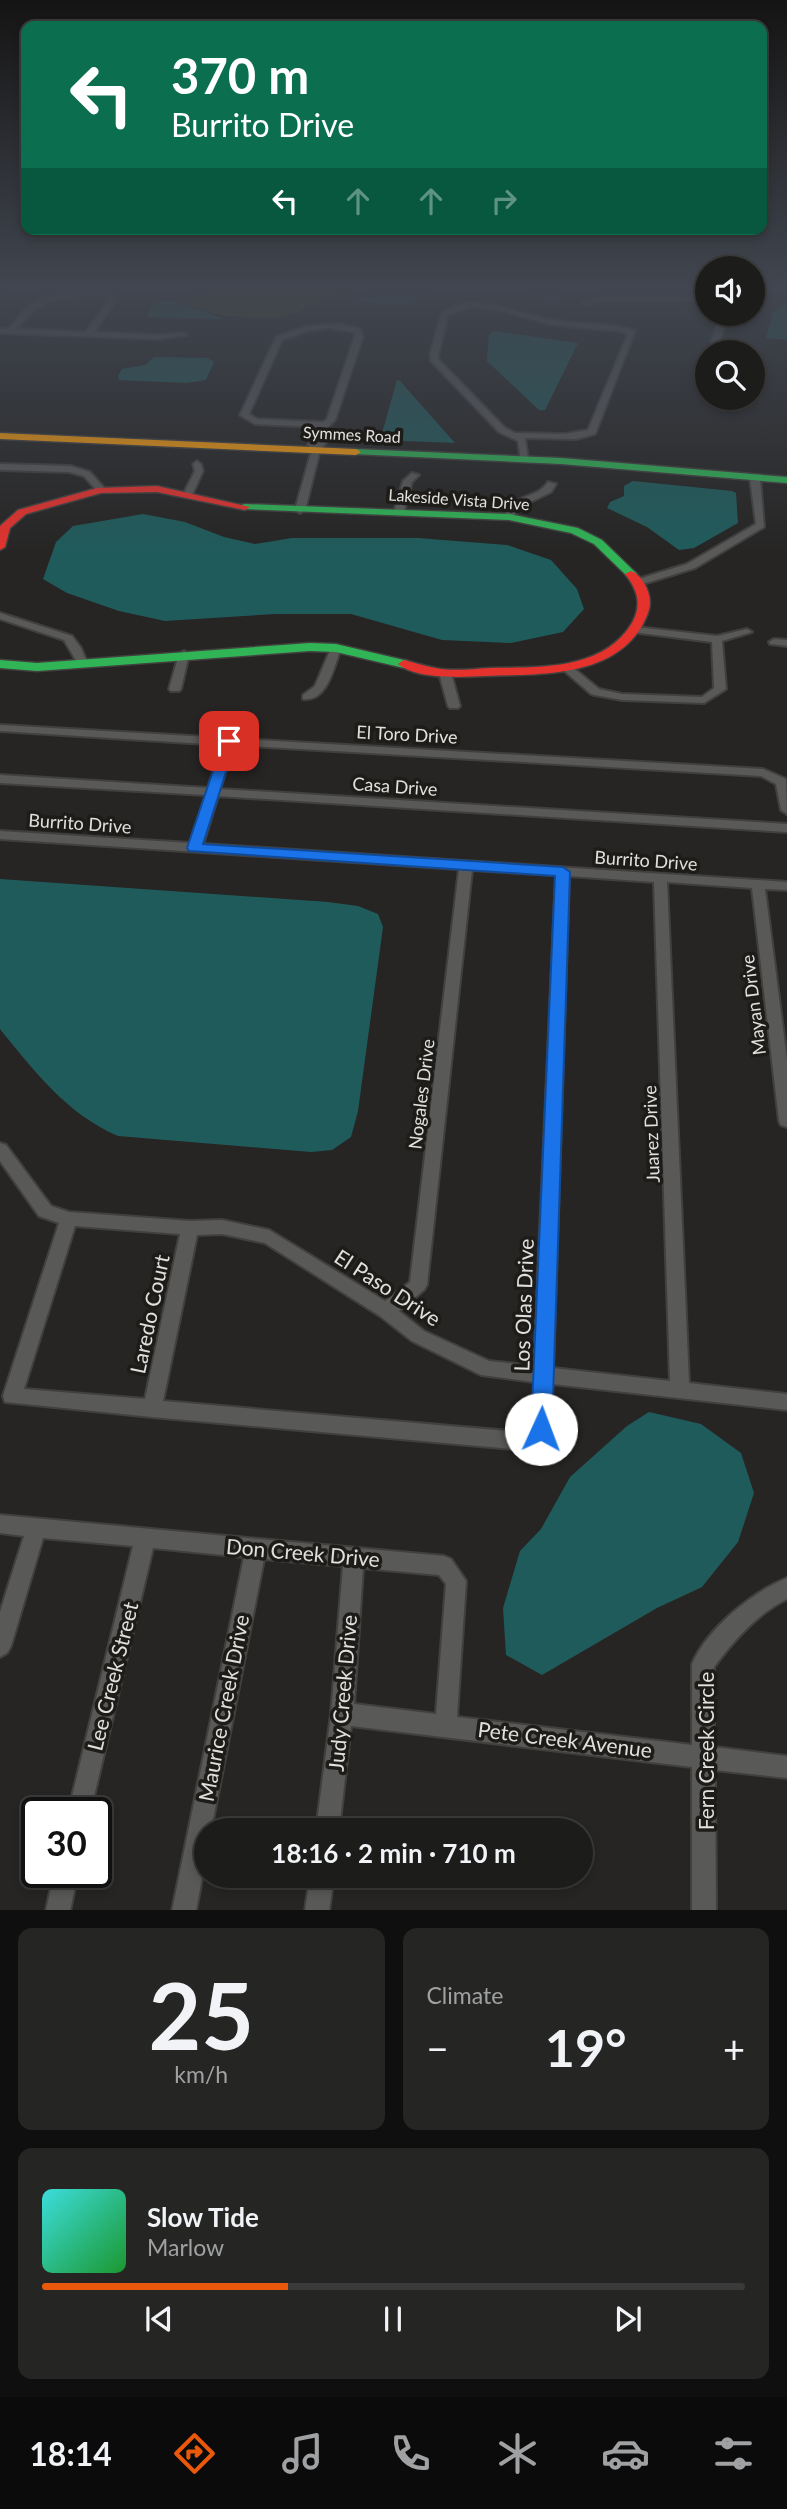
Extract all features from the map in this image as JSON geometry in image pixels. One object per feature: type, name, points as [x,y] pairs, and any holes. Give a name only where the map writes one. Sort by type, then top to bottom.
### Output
[{"type":"street","points":[[262,376],[244,415],[246,419],[325,425],[331,419],[345,376]]},
{"type":"street","points":[[450,376],[502,430],[513,436],[579,436],[592,432],[615,376]]},
{"type":"street","points":[[300,510],[316,449],[322,445],[327,430],[325,425]]},
{"type":"street","name":"Symmes Road","points":[[0,436],[524,459],[787,482]]},
{"type":"street","points":[[513,436],[524,459]]},
{"type":"street","points":[[189,493],[199,471],[197,464]]},
{"type":"street","points":[[0,467],[70,469],[87,474],[101,490]]},
{"type":"street","points":[[399,512],[408,481],[415,475]]},
{"type":"street","points":[[0,664],[37,667],[184,654],[310,647],[335,648],[445,673],[515,674],[567,668],[605,654],[636,630],[646,606],[639,582],[691,566],[761,526],[755,480]]},
{"type":"street","points":[[509,517],[514,506],[548,490],[551,484]]},
{"type":"street","name":"Lakeside Vista Drive","points":[[0,547],[5,527],[22,512],[101,490],[157,489],[189,493],[256,509],[509,517],[574,530],[598,542],[639,582]]},
{"type":"street","points":[[0,616],[68,638],[82,663]]},
{"type":"street","points":[[636,630],[717,639],[747,632]]},
{"type":"street","points":[[567,668],[595,692],[622,697],[704,700],[720,689],[717,639]]},
{"type":"street","points":[[774,642],[787,643]]},
{"type":"street","points":[[307,697],[320,688],[335,648]]},
{"type":"street","points":[[175,689],[184,654]]},
{"type":"street","points":[[445,673],[454,706]]},
{"type":"street","name":"El Toro Drive","points":[[0,728],[763,773],[782,782],[787,810]]},
{"type":"street","points":[[195,848],[229,741]]},
{"type":"street","name":"Casa Drive","points":[[0,779],[787,828]]},
{"type":"street","name":"Burrito Drive","points":[[0,835],[787,886]]},
{"type":"street","name":"Nogales Drive","points":[[386,1311],[418,1285],[466,866]]},
{"type":"street","name":"Los Olas Drive","points":[[152,1409],[523,1441],[541,1429],[563,872]]},
{"type":"street","name":"Juarez Drive","points":[[660,878],[680,1389]]},
{"type":"street","name":"Mayan Drive","points":[[758,884],[787,1121]]},
{"type":"street","name":"El Paso Drive","points":[[0,1149],[45,1211],[69,1219],[190,1228],[222,1227],[269,1237],[386,1311],[418,1336],[487,1369],[787,1402]]},
{"type":"street","points":[[69,1219],[12,1395],[152,1409]]},
{"type":"street","name":"Laredo Court","points":[[152,1409],[190,1228]]},
{"type":"street","name":"Don Creek Drive","points":[[0,1524],[444,1566],[456,1581],[446,1724]]},
{"type":"street","points":[[0,1646],[37,1526]]},
{"type":"street","name":"Lee Creek Street","points":[[83,1797],[145,1539]]},
{"type":"street","name":"Maurice Creek Drive","points":[[184,1910],[256,1547]]},
{"type":"street","name":"Judy Creek Drive","points":[[329,1818],[342,1714],[354,1556]]},
{"type":"street","name":"Fern Creek Circle","points":[[704,1910],[703,1664],[724,1637],[768,1598],[787,1588]]},
{"type":"street","name":"Pete Creek Avenue","points":[[342,1714],[446,1724],[787,1767]]},
{"type":"street","points":[[58,1910],[63,1888]]},
{"type":"street","points":[[317,1910],[320,1888]]},
{"type":"water","points":[[118,376],[208,376],[206,380],[187,383],[119,380]]},
{"type":"water","points":[[503,376],[562,376],[545,410],[539,410]]},
{"type":"water","points":[[397,380],[400,381],[455,443],[380,440]]},
{"type":"water","points":[[633,481],[732,491],[736,493],[738,523],[694,548],[679,550],[647,527],[607,508],[610,502],[624,496],[624,486]]},
{"type":"water","points":[[143,514],[185,522],[224,537],[255,544],[292,538],[418,538],[507,545],[551,560],[577,589],[584,609],[563,632],[511,643],[442,640],[351,614],[275,614],[165,621],[119,611],[67,593],[43,579],[56,542],[73,526]]},
{"type":"water","points":[[0,879],[328,902],[358,906],[378,914],[383,927],[358,1111],[351,1137],[332,1150],[311,1152],[118,1136],[83,1116],[53,1090],[0,1029]]},
{"type":"water","points":[[649,1412],[701,1424],[741,1453],[754,1493],[738,1542],[702,1587],[657,1608],[542,1675],[506,1655],[503,1608],[520,1551],[541,1529],[570,1477],[627,1426]]},
{"type":"traffic: fast","points":[[356,452],[561,461],[787,480]]},
{"type":"traffic: fast","points":[[245,507],[509,517],[574,530],[598,542],[631,574]]},
{"type":"traffic: fast","points":[[0,664],[37,667],[310,647],[336,648],[404,664]]},
{"type":"traffic: slow","points":[[0,436],[356,452]]},
{"type":"traffic: jam","points":[[0,547],[5,527],[22,512],[101,490],[157,489],[245,507]]},
{"type":"traffic: jam","points":[[404,664],[441,672],[535,671],[578,665],[598,658],[616,649],[630,635],[641,617],[643,594],[631,574]]},
{"type":"route","points":[[229,741],[195,848],[563,872],[541,1429]]}]
